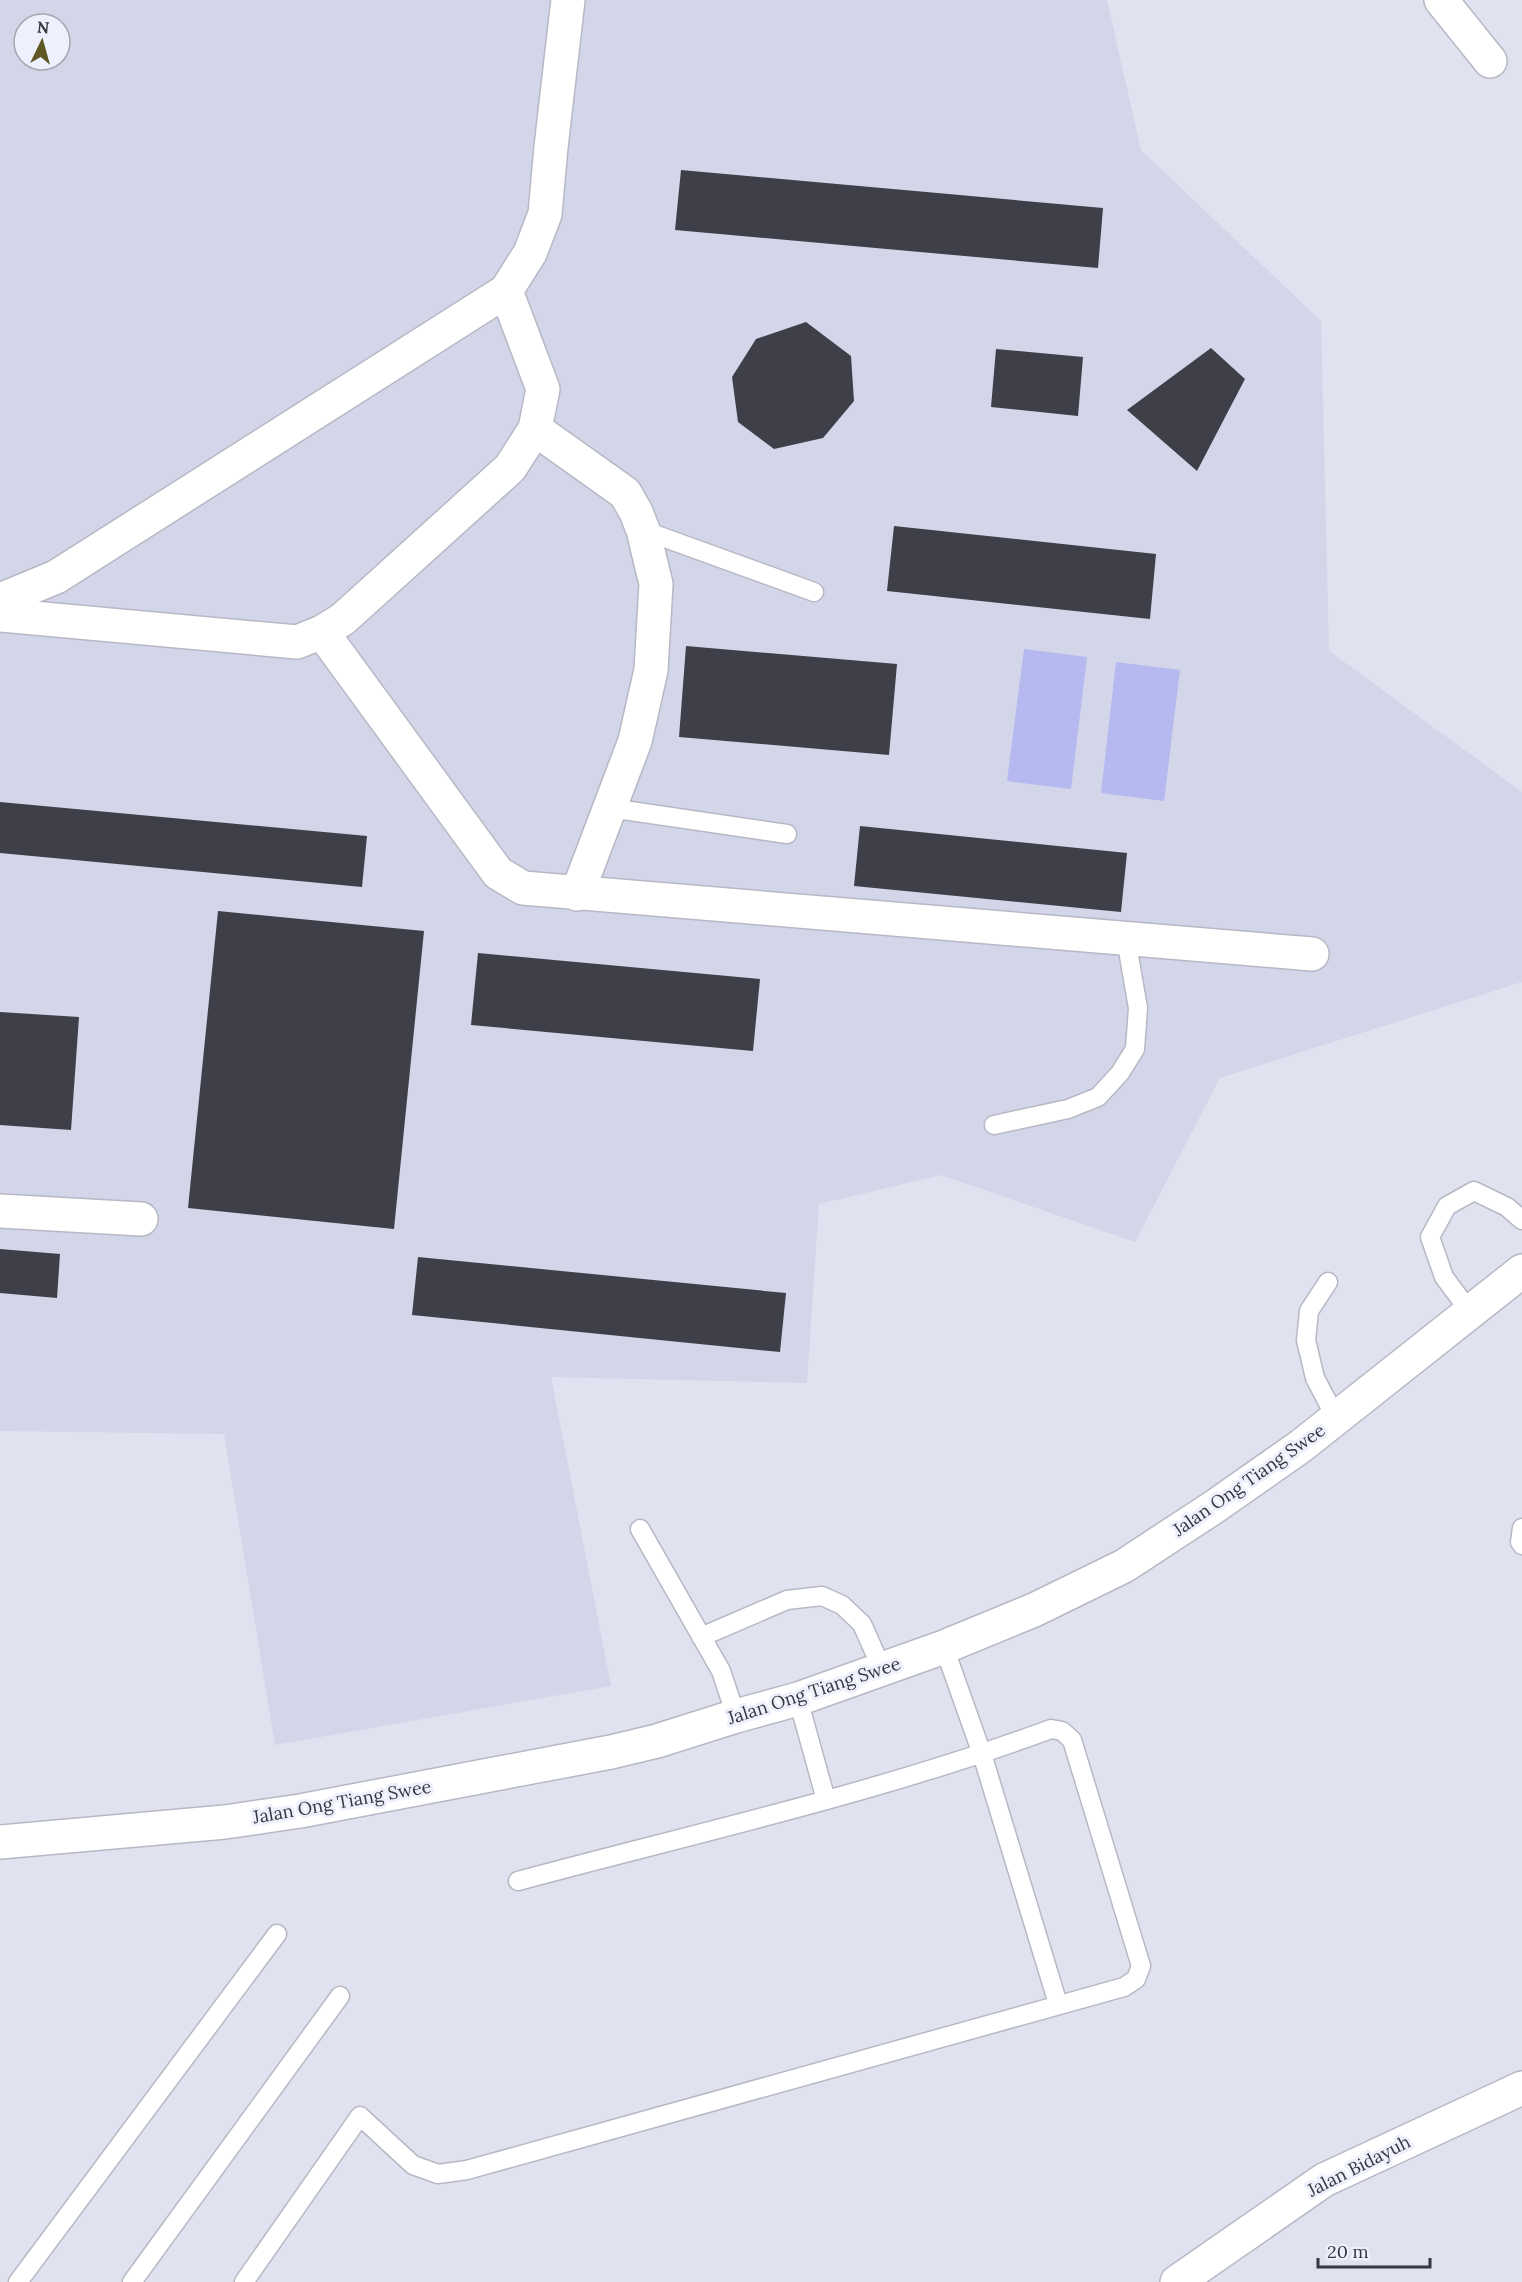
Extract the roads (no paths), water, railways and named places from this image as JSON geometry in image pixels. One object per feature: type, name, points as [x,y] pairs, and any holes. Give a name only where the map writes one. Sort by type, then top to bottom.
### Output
[{"type":"street","points":[[0,600],[56,577],[506,291],[530,253],[545,214],[568,0]]},
{"type":"street","points":[[1441,0],[1490,61]]},
{"type":"street","points":[[0,615],[297,642],[322,632],[343,619],[510,468],[535,429],[543,389],[506,291]]},
{"type":"street","points":[[535,429],[625,493],[643,530],[656,584],[651,670],[635,741],[577,894]]},
{"type":"street","points":[[0,573],[56,577]]},
{"type":"street","points":[[322,632],[498,873],[523,888],[1312,954]]},
{"type":"street","points":[[0,1211],[141,1219]]},
{"type":"street","name":"Jalan Ong Tiang Swee","points":[[0,1842],[225,1822],[300,1811],[612,1752],[798,1699],[944,1647],[1034,1610],[1124,1566],[1214,1507],[1336,1418],[1470,1312],[1518,1282]]},
{"type":"street","name":"Jalan Bidayuh","points":[[1177,2282],[1324,2180],[1522,2088]]},
{"type":"lane","points":[[643,530],[814,592]]},
{"type":"lane","points":[[610,808],[787,834]]},
{"type":"lane","points":[[994,1125],[1068,1109],[1098,1097],[1120,1073],[1135,1049],[1138,1008],[1126,939]]},
{"type":"lane","points":[[1470,1312],[1444,1277],[1430,1237],[1446,1206],[1474,1191],[1507,1207],[1522,1220]]},
{"type":"lane","points":[[1328,1282],[1309,1311],[1306,1340],[1315,1378],[1336,1418]]},
{"type":"lane","points":[[640,1528],[721,1671],[736,1716]]},
{"type":"lane","points":[[1522,1528],[1520,1542],[1522,1545]]},
{"type":"lane","points":[[701,1637],[787,1600],[822,1596],[842,1605],[862,1624],[882,1669]]},
{"type":"lane","points":[[944,1647],[982,1754],[1058,2004]]},
{"type":"lane","points":[[798,1699],[826,1800]]},
{"type":"lane","points":[[244,2282],[360,2116],[413,2165],[438,2174],[467,2170],[1124,1987],[1136,1979],[1141,1966],[1071,1740],[1062,1731],[1051,1729],[982,1754],[826,1800],[518,1881]]},
{"type":"lane","points":[[18,2282],[277,1934]]},
{"type":"lane","points":[[132,2282],[340,1996]]}]
